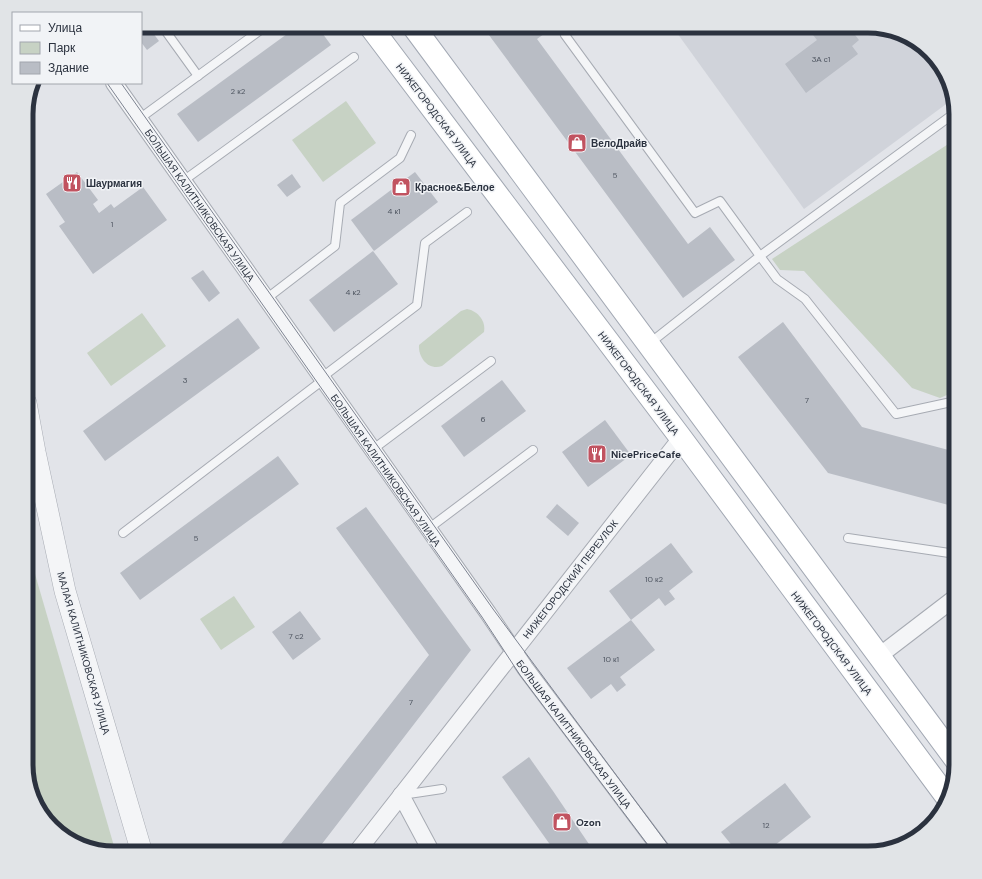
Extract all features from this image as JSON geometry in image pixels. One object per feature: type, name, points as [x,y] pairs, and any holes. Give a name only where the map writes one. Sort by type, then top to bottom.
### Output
[{"type":"main road","name":"НИЖЕГОРОДСКАЯ УЛИЦА","points":[[375,33],[681,438],[944,794]]},
{"type":"main road","points":[[418,33],[949,751]]},
{"type":"street","name":"БОЛЬШАЯ КАЛИТНИКОВСКАЯ УЛИЦА","points":[[115,84],[513,652],[659,846]]},
{"type":"street","name":"НИЖЕГОРОДСКИЙ ПЕРЕУЛОК","points":[[361,846],[681,438]]},
{"type":"street","name":"МАЛАЯ КАЛИТНИКОВСКАЯ УЛИЦА","points":[[33,461],[51,524],[65,591],[140,846]]},
{"type":"street","points":[[33,495],[51,524]]},
{"type":"street","points":[[879,656],[949,602]]},
{"type":"street","points":[[401,795],[428,846]]},
{"type":"lane","points":[[167,33],[198,76]]},
{"type":"lane","points":[[139,118],[256,33]]},
{"type":"lane","points":[[567,33],[565,35],[695,213],[720,201],[777,279],[805,299],[896,414],[949,403]]},
{"type":"lane","points":[[183,181],[354,57]]},
{"type":"lane","points":[[649,344],[760,256],[949,117]]},
{"type":"lane","points":[[266,299],[335,246],[340,203],[400,158],[411,135]]},
{"type":"lane","points":[[123,533],[417,305],[425,243],[467,212]]},
{"type":"lane","points":[[372,450],[491,361]]},
{"type":"lane","points":[[428,529],[533,450]]},
{"type":"lane","points":[[848,538],[949,553]]},
{"type":"lane","points":[[401,795],[442,789]]},
{"type":"shaded area","points":[[677,33],[878,34],[904,41],[921,53],[935,69],[943,83],[948,103],[804,209]]},
{"type":"green space","points":[[346,101],[376,143],[323,182],[292,140]]},
{"type":"green space","points":[[949,144],[949,394],[940,398],[912,388],[804,271],[780,270],[772,259]]},
{"type":"green space","points":[[467,309],[478,314],[484,324],[484,332],[442,366],[433,367],[429,365],[422,359],[419,345],[461,311]]},
{"type":"green space","points":[[142,313],[166,346],[111,386],[87,353]]},
{"type":"green space","points":[[33,567],[114,846],[88,842],[78,838],[65,829],[47,810],[39,796],[36,786],[33,770]]},
{"type":"green space","points":[[234,596],[255,627],[221,650],[200,619]]},
{"type":"building","points":[[153,33],[159,41],[147,50],[142,43],[142,34]]},
{"type":"building","points":[[288,33],[322,33],[331,45],[198,142],[177,114]]},
{"type":"building","points":[[487,33],[545,33],[537,39],[688,244],[710,227],[735,260],[683,298]]},
{"type":"building","points":[[812,33],[854,33],[859,40],[852,46],[858,54],[806,93],[785,64],[817,40]]},
{"type":"building","points":[[77,172],[98,200],[93,204],[99,213],[111,204],[114,208],[143,187],[167,220],[93,274],[59,226],[65,222],[46,194]]},
{"type":"building","points":[[415,172],[438,202],[374,251],[351,220]]},
{"type":"building","points":[[292,174],[301,187],[287,197],[277,185]]},
{"type":"building","points":[[373,251],[398,284],[334,332],[309,300]]},
{"type":"building","points":[[203,270],[220,293],[209,302],[191,278]]},
{"type":"building","points":[[238,318],[260,348],[105,461],[83,431]]},
{"type":"building","points":[[783,322],[862,427],[949,450],[949,505],[828,473],[738,357]]},
{"type":"building","points":[[502,380],[526,411],[464,457],[441,426]]},
{"type":"building","name":"NicePriceCafe","points":[[605,420],[631,455],[588,487],[562,452]]},
{"type":"building","points":[[278,456],[299,484],[140,600],[120,573]]},
{"type":"building","points":[[557,504],[579,523],[568,536],[546,517]]},
{"type":"building","points":[[366,507],[471,650],[320,846],[279,846],[429,655],[336,528]]},
{"type":"building","points":[[671,543],[693,572],[669,591],[675,599],[665,606],[659,598],[631,620],[609,591]]},
{"type":"building","points":[[300,611],[321,639],[293,660],[272,632]]},
{"type":"building","points":[[631,620],[655,650],[620,677],[626,685],[617,692],[611,684],[591,699],[567,668]]},
{"type":"building","points":[[529,757],[590,846],[551,846],[502,777]]},
{"type":"building","points":[[785,783],[811,817],[774,846],[732,846],[721,832]]},
{"type":"tram line","points":[[108,84],[482,617],[520,675],[649,846]]},
{"type":"tram line","points":[[122,84],[493,609],[669,846]]},
{"type":"place","name":"ВелоДрайв","points":[[577,143]]},
{"type":"place","name":"Шаурмагия","points":[[72,183]]},
{"type":"place","name":"Красное&Белое","points":[[401,187]]},
{"type":"place","name":"NicePriceCafe","points":[[597,454]]},
{"type":"place","name":"Ozon","points":[[562,822]]}]
